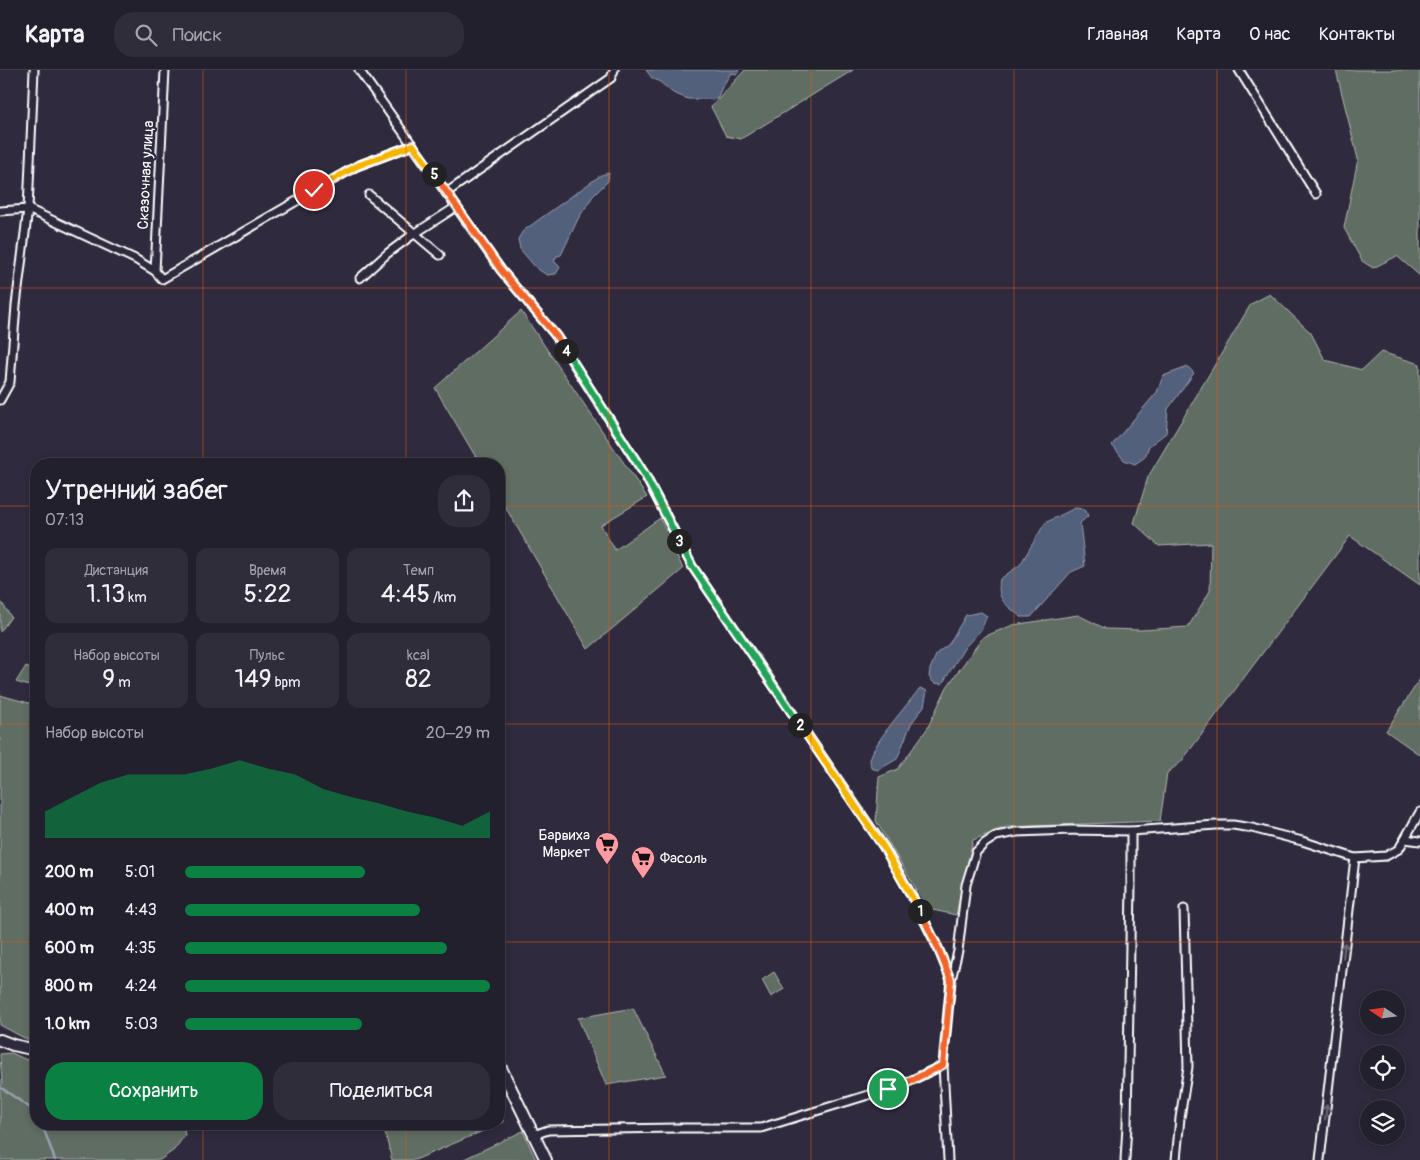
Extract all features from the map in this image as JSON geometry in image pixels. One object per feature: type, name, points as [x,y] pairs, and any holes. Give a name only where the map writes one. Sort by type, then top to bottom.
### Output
[{"type":"main road","points":[[0,1040],[30,1049]]},
{"type":"main road","points":[[505,1076],[546,1160]]},
{"type":"street","points":[[0,400],[10,382],[16,305],[28,209],[34,70]]},
{"type":"street","name":"Сказочная улица","points":[[155,271],[166,70]]},
{"type":"street","points":[[359,70],[501,270],[556,336],[645,475],[692,566],[884,848],[913,898],[938,948],[951,980]]},
{"type":"street","points":[[446,193],[611,78],[614,70]]},
{"type":"street","points":[[1239,70],[1316,194]]},
{"type":"street","points":[[0,211],[28,209],[135,259],[155,271],[162,279],[357,166],[413,145]]},
{"type":"street","points":[[369,195],[440,255]]},
{"type":"street","points":[[360,278],[414,233],[456,207]]},
{"type":"street","points":[[948,1160],[943,1065],[951,980],[958,951],[966,885],[976,852],[985,843],[996,836],[1017,832],[1070,830],[1131,831],[1233,825],[1302,841],[1355,858],[1386,856],[1399,849],[1420,812]]},
{"type":"street","points":[[1125,1160],[1128,1115],[1131,831]]},
{"type":"street","points":[[1405,840],[1420,841]]},
{"type":"street","points":[[1320,1160],[1355,858]]},
{"type":"street","points":[[1176,1160],[1188,1067],[1184,909]]},
{"type":"street","points":[[534,1135],[548,1130],[761,1128],[904,1084],[943,1065]]},
{"type":"green space","points":[[745,70],[853,70],[741,139],[726,136],[711,107]]},
{"type":"green space","points":[[1336,70],[1420,70],[1420,276],[1397,256],[1373,268],[1362,261],[1344,228],[1358,159]]},
{"type":"green space","points":[[1270,294],[1311,333],[1325,360],[1362,370],[1381,352],[1420,364],[1420,585],[1350,536],[1181,762],[1167,773],[1160,821],[1006,827],[973,840],[956,915],[928,909],[876,821],[879,777],[898,769],[927,729],[947,687],[983,637],[1013,625],[1078,615],[1106,629],[1141,630],[1188,627],[1210,591],[1211,543],[1159,546],[1134,523],[1148,477],[1251,304]]},
{"type":"green space","points":[[521,311],[647,497],[601,525],[615,550],[660,518],[683,569],[588,649],[505,506],[505,458],[476,458],[435,388]]},
{"type":"green space","points":[[0,600],[11,617],[0,632]]},
{"type":"green space","points":[[26,666],[30,669],[30,686],[16,682]]},
{"type":"green space","points":[[1420,679],[1420,755],[1386,731]]},
{"type":"green space","points":[[0,695],[30,703],[30,1040],[0,1025]]},
{"type":"green space","points":[[774,972],[784,989],[771,997],[762,980]]},
{"type":"green space","points":[[633,1008],[666,1075],[606,1085],[578,1018]]},
{"type":"green space","points":[[11,1053],[30,1060],[30,1130],[184,1130],[185,1135],[174,1150],[160,1160],[0,1160],[0,1086],[2,1085],[0,1054]]},
{"type":"green space","points":[[384,1130],[485,1130],[415,1160],[392,1160]]},
{"type":"green space","points":[[523,1131],[536,1160],[462,1160]]},
{"type":"water","points":[[646,70],[739,71],[737,74],[731,73],[717,99],[688,99],[673,93],[652,78]]},
{"type":"water","points":[[609,173],[608,181],[593,196],[578,219],[561,255],[557,256],[554,261],[560,267],[556,274],[547,275],[536,268],[520,249],[518,239],[523,231],[601,175]]},
{"type":"water","points":[[1188,367],[1194,373],[1168,409],[1166,433],[1149,446],[1145,457],[1135,464],[1124,460],[1112,445],[1157,392],[1163,376]]},
{"type":"water","points":[[1075,508],[1085,509],[1088,516],[1080,523],[1085,566],[1071,572],[1031,617],[1021,617],[1003,601],[999,592],[1000,579],[1020,565],[1045,523]]},
{"type":"water","points":[[981,612],[987,616],[981,630],[965,647],[942,684],[934,683],[929,677],[930,669],[937,653],[949,644],[966,615]]},
{"type":"water","points":[[920,688],[927,691],[924,706],[911,724],[897,759],[878,770],[871,768],[870,760],[877,744]]},
{"type":"waterway","points":[[0,1087],[30,1108]]},
{"type":"waterway","points":[[44,1130],[55,1160]]},
{"type":"place","name":"Барвиха Маркет","points":[[607,865]]},
{"type":"place","name":"Фасоль","points":[[643,879]]},
{"type":"route","points":[[314,190],[357,166],[413,145],[501,270],[556,336],[645,475],[692,566],[884,848],[913,898],[938,948],[951,980],[943,1065],[904,1084],[888,1089]]}]
